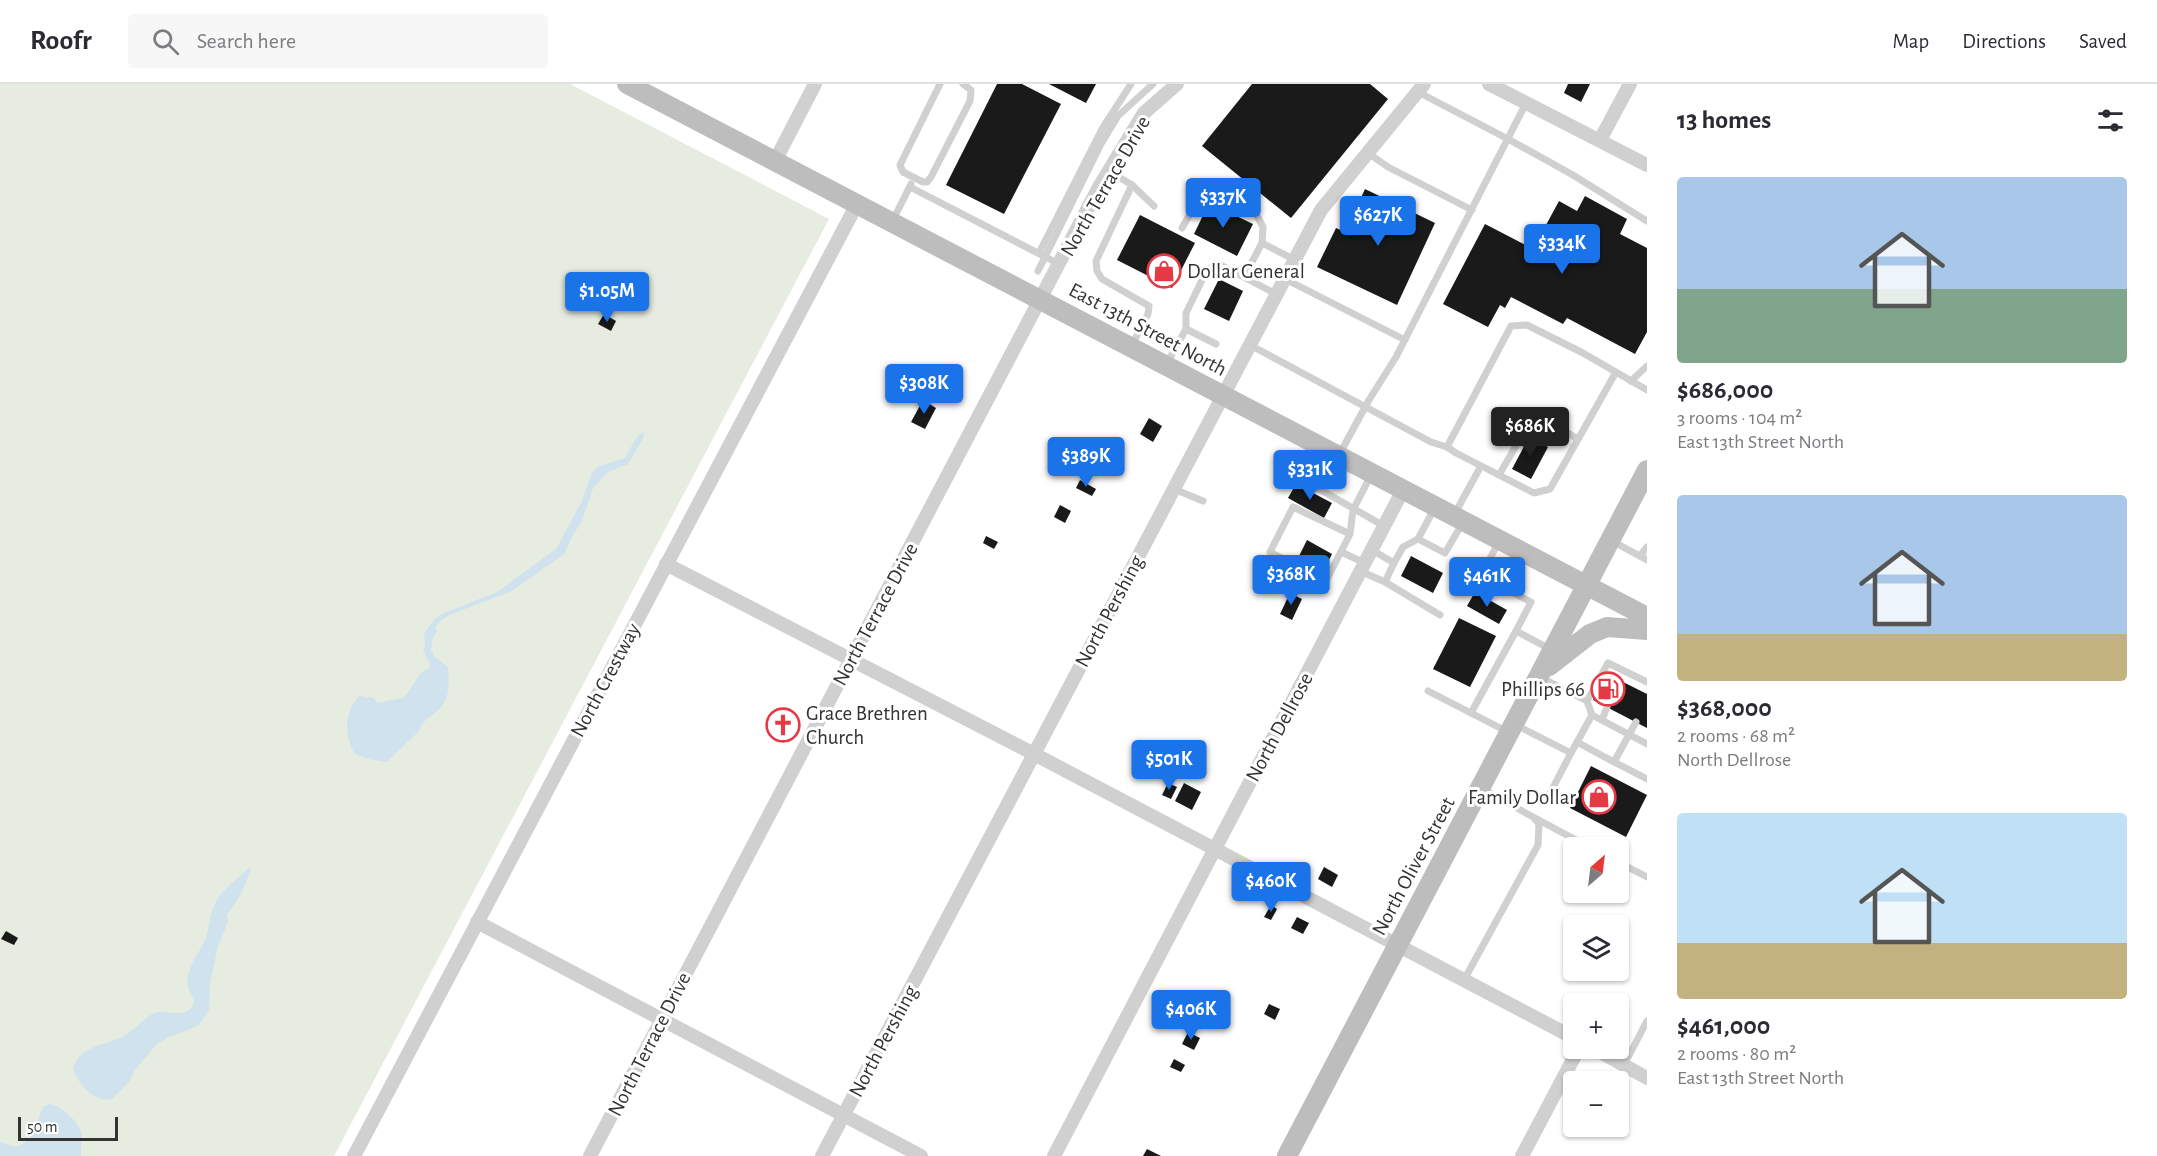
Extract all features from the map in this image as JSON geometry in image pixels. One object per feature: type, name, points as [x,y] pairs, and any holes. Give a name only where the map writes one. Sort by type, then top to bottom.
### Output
[{"type":"main road","name":"East 13th Street North","points":[[627,84],[1647,617]]},
{"type":"main road","name":"North Oliver Street","points":[[1287,1156],[1647,470]]},
{"type":"main road","points":[[1540,675],[1590,634],[1607,627],[1647,630]]},
{"type":"street","points":[[775,161],[815,84]]},
{"type":"street","name":"North Terrace Drive","points":[[590,1156],[1108,171],[1144,113],[1177,84]]},
{"type":"street","points":[[1489,84],[1647,165]]},
{"type":"street","points":[[1600,140],[1630,84]]},
{"type":"street","name":"North Pershing","points":[[822,1156],[1321,210],[1421,88]]},
{"type":"street","name":"North Crestway","points":[[354,1156],[857,204]]},
{"type":"street","name":"North Dellrose","points":[[1054,1156],[1404,488]]},
{"type":"street","points":[[666,564],[851,658],[1563,1032]]},
{"type":"street","points":[[477,922],[921,1156]]},
{"type":"street","points":[[1522,1156],[1573,1059]]},
{"type":"street","points":[[1613,1059],[1647,1078]]},
{"type":"lane","points":[[940,84],[900,165],[903,172],[927,183],[972,96],[971,90],[963,84]]},
{"type":"lane","points":[[1038,271],[1042,255],[1102,129],[1131,84]]},
{"type":"lane","points":[[1042,255],[1118,116],[1153,84]]},
{"type":"lane","points":[[1421,88],[1573,175],[1647,221]]},
{"type":"lane","points":[[1119,103],[1141,118]]},
{"type":"lane","points":[[1384,526],[1314,486],[1366,406],[1405,340],[1526,103]]},
{"type":"lane","points":[[1368,153],[1388,167],[1472,210]]},
{"type":"lane","points":[[1108,171],[1132,185],[1154,206]]},
{"type":"lane","points":[[892,222],[914,178]]},
{"type":"lane","points":[[1182,228],[1207,184],[1215,182],[1227,185],[1255,213],[1263,227],[1262,243],[1244,277]]},
{"type":"lane","points":[[1131,347],[1148,314],[1149,306],[1102,279],[1096,271],[1096,261],[1132,185]]},
{"type":"lane","points":[[910,187],[1059,264]]},
{"type":"lane","points":[[1262,243],[1295,260]]},
{"type":"lane","points":[[1166,365],[1186,329],[1186,313],[1210,268],[1219,264],[1277,295]]},
{"type":"lane","points":[[1285,279],[1405,340]]},
{"type":"lane","points":[[1447,447],[1511,326],[1527,325],[1583,353],[1647,390]]},
{"type":"lane","points":[[1186,329],[1216,344]]},
{"type":"lane","points":[[1250,345],[1431,442],[1447,447],[1534,493],[1550,489],[1616,372]]},
{"type":"lane","points":[[1631,381],[1647,366]]},
{"type":"lane","points":[[1499,475],[1528,425],[1536,421],[1546,422],[1578,439]]},
{"type":"lane","points":[[1418,539],[1445,553],[1481,466]]},
{"type":"lane","points":[[1350,534],[1293,507],[1270,552],[1326,581],[1350,534],[1353,510],[1372,472]]},
{"type":"lane","points":[[1174,489],[1203,501]]},
{"type":"lane","points":[[1385,582],[1403,547],[1418,539],[1436,505]]},
{"type":"lane","points":[[1471,713],[1531,602],[1481,576],[1500,539]]},
{"type":"lane","points":[[1610,540],[1647,560]]},
{"type":"lane","points":[[1640,556],[1647,547]]},
{"type":"lane","points":[[1372,550],[1394,563]]},
{"type":"lane","points":[[1341,552],[1440,615]]},
{"type":"lane","points":[[1516,631],[1552,650]]},
{"type":"lane","points":[[1587,701],[1608,663],[1647,682]]},
{"type":"lane","points":[[1622,681],[1627,672]]},
{"type":"lane","points":[[1540,675],[1587,701],[1592,715],[1647,744]]},
{"type":"lane","points":[[1428,691],[1471,713],[1571,753]]},
{"type":"lane","points":[[1602,720],[1607,707]]},
{"type":"lane","points":[[1546,801],[1592,715]]},
{"type":"lane","points":[[1614,762],[1636,722]]},
{"type":"lane","points":[[1577,742],[1647,779]]},
{"type":"lane","points":[[1481,788],[1570,837]]},
{"type":"lane","points":[[1464,980],[1538,845],[1539,824],[1533,817]]},
{"type":"lane","points":[[1629,868],[1647,877]]},
{"type":"lane","points":[[1624,1065],[1647,1021]]},
{"type":"shaded area","points":[[0,84],[570,84],[829,219],[334,1156],[0,1156]]},
{"type":"water","points":[[643,431],[644,437],[628,464],[608,472],[593,488],[582,521],[564,554],[512,591],[449,615],[438,623],[431,650],[435,657],[448,667],[449,680],[448,692],[440,708],[387,762],[368,759],[354,753],[348,738],[347,724],[350,709],[359,696],[374,698],[377,703],[402,698],[407,694],[420,674],[431,666],[423,650],[424,634],[433,621],[442,614],[497,592],[556,549],[582,501],[592,472],[599,466],[625,458]]},
{"type":"water","points":[[249,868],[251,869],[241,894],[227,915],[228,922],[218,946],[210,984],[209,1010],[206,1015],[198,1026],[169,1037],[156,1045],[135,1070],[130,1081],[112,1099],[105,1100],[93,1096],[79,1081],[73,1069],[77,1059],[92,1048],[124,1036],[153,1014],[158,1012],[181,1013],[192,1007],[194,1001],[188,984],[189,972],[205,940],[213,909],[219,896]]},
{"type":"water","points":[[50,1104],[64,1111],[79,1127],[82,1135],[81,1156],[0,1156],[0,1142],[16,1147],[23,1144],[35,1130],[44,1106]]},
{"type":"building","points":[[997,84],[1022,84],[1061,104],[1004,214],[946,185]]},
{"type":"building","points":[[1049,84],[1096,84],[1086,103]]},
{"type":"building","points":[[1252,84],[1370,84],[1388,99],[1291,218],[1202,146]]},
{"type":"building","points":[[1568,84],[1590,84],[1581,102],[1564,93]]},
{"type":"building","points":[[1365,189],[1435,223],[1397,305],[1317,267],[1336,228],[1345,232]]},
{"type":"building","points":[[1585,196],[1627,219],[1620,234],[1647,248],[1647,332],[1635,354],[1567,318],[1563,324],[1511,297],[1505,308],[1500,305],[1488,327],[1443,304],[1485,224],[1533,249],[1559,201],[1577,211]]},
{"type":"building","points":[[1209,203],[1253,224],[1237,256],[1194,234]]},
{"type":"building","points":[[1140,215],[1195,243],[1172,288],[1117,260]]},
{"type":"building","points":[[1219,279],[1243,291],[1229,321],[1204,309]]},
{"type":"building","points":[[604,314],[616,321],[611,331],[598,324]]},
{"type":"building","points":[[923,400],[936,408],[925,429],[911,422]]},
{"type":"building","points":[[1149,418],[1162,426],[1153,442],[1140,434]]},
{"type":"building","points":[[1529,437],[1548,447],[1531,479],[1512,469]]},
{"type":"building","points":[[1100,456],[1111,462],[1107,469],[1096,464]]},
{"type":"building","points":[[1080,480],[1096,489],[1092,496],[1076,488]]},
{"type":"building","points":[[1296,484],[1332,503],[1324,518],[1288,498]]},
{"type":"building","points":[[1060,505],[1071,511],[1065,523],[1054,517]]},
{"type":"building","points":[[986,536],[998,542],[994,549],[983,543]]},
{"type":"building","points":[[1307,540],[1332,554],[1323,572],[1298,558]]},
{"type":"building","points":[[1411,556],[1443,573],[1433,593],[1401,576]]},
{"type":"building","points":[[1475,592],[1507,610],[1499,624],[1467,606]]},
{"type":"building","points":[[1290,593],[1302,599],[1292,620],[1280,614]]},
{"type":"building","points":[[1459,618],[1496,636],[1470,687],[1433,669]]},
{"type":"building","points":[[1607,674],[1647,694],[1647,728],[1593,700]]},
{"type":"building","points":[[1591,766],[1647,795],[1626,837],[1570,808]]},
{"type":"building","points":[[1168,783],[1177,787],[1171,799],[1162,795]]},
{"type":"building","points":[[1184,783],[1201,792],[1192,810],[1175,801]]},
{"type":"building","points":[[1324,867],[1338,875],[1332,887],[1318,879]]},
{"type":"building","points":[[1271,905],[1277,909],[1271,920],[1264,917]]},
{"type":"building","points":[[1297,917],[1309,923],[1303,934],[1291,928]]},
{"type":"building","points":[[6,931],[18,938],[14,945],[1,939]]},
{"type":"building","points":[[1269,1004],[1280,1009],[1275,1020],[1264,1014]]},
{"type":"building","points":[[1188,1032],[1200,1038],[1194,1050],[1182,1044]]},
{"type":"building","points":[[1174,1059],[1185,1065],[1181,1072],[1170,1067]]},
{"type":"building","points":[[1147,1149],[1161,1156],[1143,1156]]},
{"type":"place","name":"Dollar General","points":[[1164,271]]},
{"type":"place","name":"Phillips 66","points":[[1608,689]]},
{"type":"place","name":"Grace Brethren Church","points":[[783,725]]},
{"type":"place","name":"Family Dollar","points":[[1599,797]]}]
